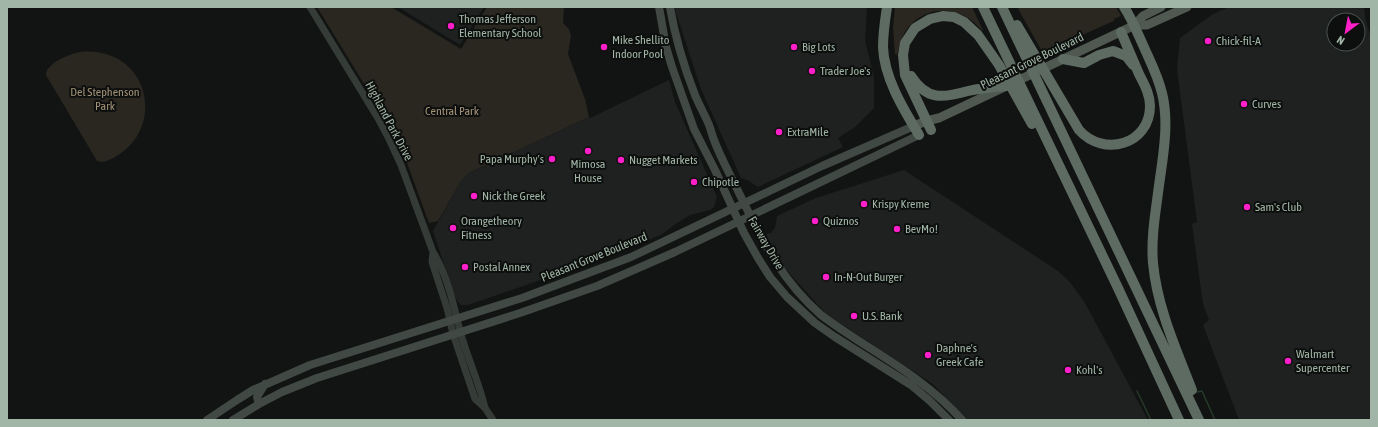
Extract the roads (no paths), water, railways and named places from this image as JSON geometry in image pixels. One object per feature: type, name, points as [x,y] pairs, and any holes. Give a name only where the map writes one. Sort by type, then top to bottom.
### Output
[{"type":"highway","points":[[887,7],[883,48],[889,75],[920,136]]},
{"type":"highway","points":[[983,7],[1118,288],[1179,420]]},
{"type":"highway","points":[[1002,7],[1199,420]]},
{"type":"highway","points":[[1007,7],[1079,130],[1096,143],[1109,145],[1123,143],[1134,137],[1144,126],[1149,113],[1150,100],[1121,32]]},
{"type":"highway","points":[[1124,7],[1158,77],[1165,110],[1165,129],[1152,241],[1155,278],[1164,316],[1204,420]]},
{"type":"highway","points":[[931,130],[905,75],[903,55],[905,43],[919,24],[930,18],[943,16],[954,17],[964,22],[978,35],[999,65],[1032,123],[1045,138]]},
{"type":"highway","points":[[1063,59],[1084,63],[1099,55],[1113,51],[1126,56],[1139,73]]},
{"type":"highway","points":[[904,68],[917,85],[933,95],[951,96],[986,91],[1006,86]]},
{"type":"main road","name":"Fairway Drive","points":[[659,7],[666,47],[694,129],[739,222],[770,277],[796,306],[825,330],[917,390],[938,408],[949,420]]},
{"type":"main road","points":[[663,7],[666,24],[670,27],[674,27],[669,40],[673,59],[672,66]]},
{"type":"main road","name":"Fairway Drive","points":[[670,7],[682,59],[695,96],[710,126],[713,139],[750,217],[776,264],[791,284],[821,315],[918,379],[946,403],[962,420]]},
{"type":"main road","name":"Pleasant Grove Boulevard","points":[[1134,26],[1143,16],[1161,7]]},
{"type":"main road","name":"Pleasant Grove Boulevard","points":[[1006,86],[1134,26],[1147,25],[1186,7]]},
{"type":"main road","name":"Pleasant Grove Boulevard","points":[[207,420],[265,384],[319,362],[522,298],[630,257],[822,166],[926,121],[940,118],[986,91]]},
{"type":"main road","name":"Pleasant Grove Boulevard","points":[[233,420],[282,392],[317,378],[520,313],[618,277],[750,217],[920,136],[931,130],[940,118]]},
{"type":"main road","points":[[553,301],[554,296],[591,283],[594,279],[592,272]]},
{"type":"main road","points":[[259,404],[257,397],[265,384]]},
{"type":"street","name":"Highland Park Drive","points":[[310,7],[379,120],[401,165],[433,252],[440,264],[475,399],[485,408],[493,420]]},
{"type":"waterway","points":[[1137,391],[1151,420]]},
{"type":"waterway","points":[[1197,392],[1202,391],[1215,420]]},
{"type":"place","name":"Thomas Jefferson Elementary School","points":[[451,26]]},
{"type":"place","name":"Chick-fil-A","points":[[1208,41]]},
{"type":"place","name":"Mike Shellito Indoor Pool","points":[[604,47]]},
{"type":"place","name":"Big Lots","points":[[794,47]]},
{"type":"place","name":"Trader Joe's","points":[[812,71]]},
{"type":"place","name":"Curves","points":[[1244,104]]},
{"type":"place","name":"ExtraMile","points":[[779,132]]},
{"type":"place","name":"Mimosa House","points":[[588,151]]},
{"type":"place","name":"Papa Murphy's","points":[[552,159]]},
{"type":"place","name":"Nugget Markets","points":[[621,160]]},
{"type":"place","name":"Chipotle","points":[[694,182]]},
{"type":"place","name":"Nick the Greek","points":[[474,196]]},
{"type":"place","name":"Krispy Kreme","points":[[864,204]]},
{"type":"place","name":"Sam's Club","points":[[1247,207]]},
{"type":"place","name":"Quiznos","points":[[815,221]]},
{"type":"place","name":"Orangetheory Fitness","points":[[453,228]]},
{"type":"place","name":"BevMo!","points":[[897,229]]},
{"type":"place","name":"Postal Annex","points":[[465,267]]},
{"type":"place","name":"In-N-Out Burger","points":[[826,277]]},
{"type":"place","name":"U.S. Bank","points":[[854,316]]},
{"type":"place","name":"Daphne's Greek Cafe","points":[[928,355]]},
{"type":"place","name":"Walmart Supercenter","points":[[1288,361]]},
{"type":"place","name":"Kohl's","points":[[1068,370]]},
{"type":"park label","name":"Del Stephenson Park","points":[[105,99]]},
{"type":"park label","name":"Central Park","points":[[452,111]]}]
